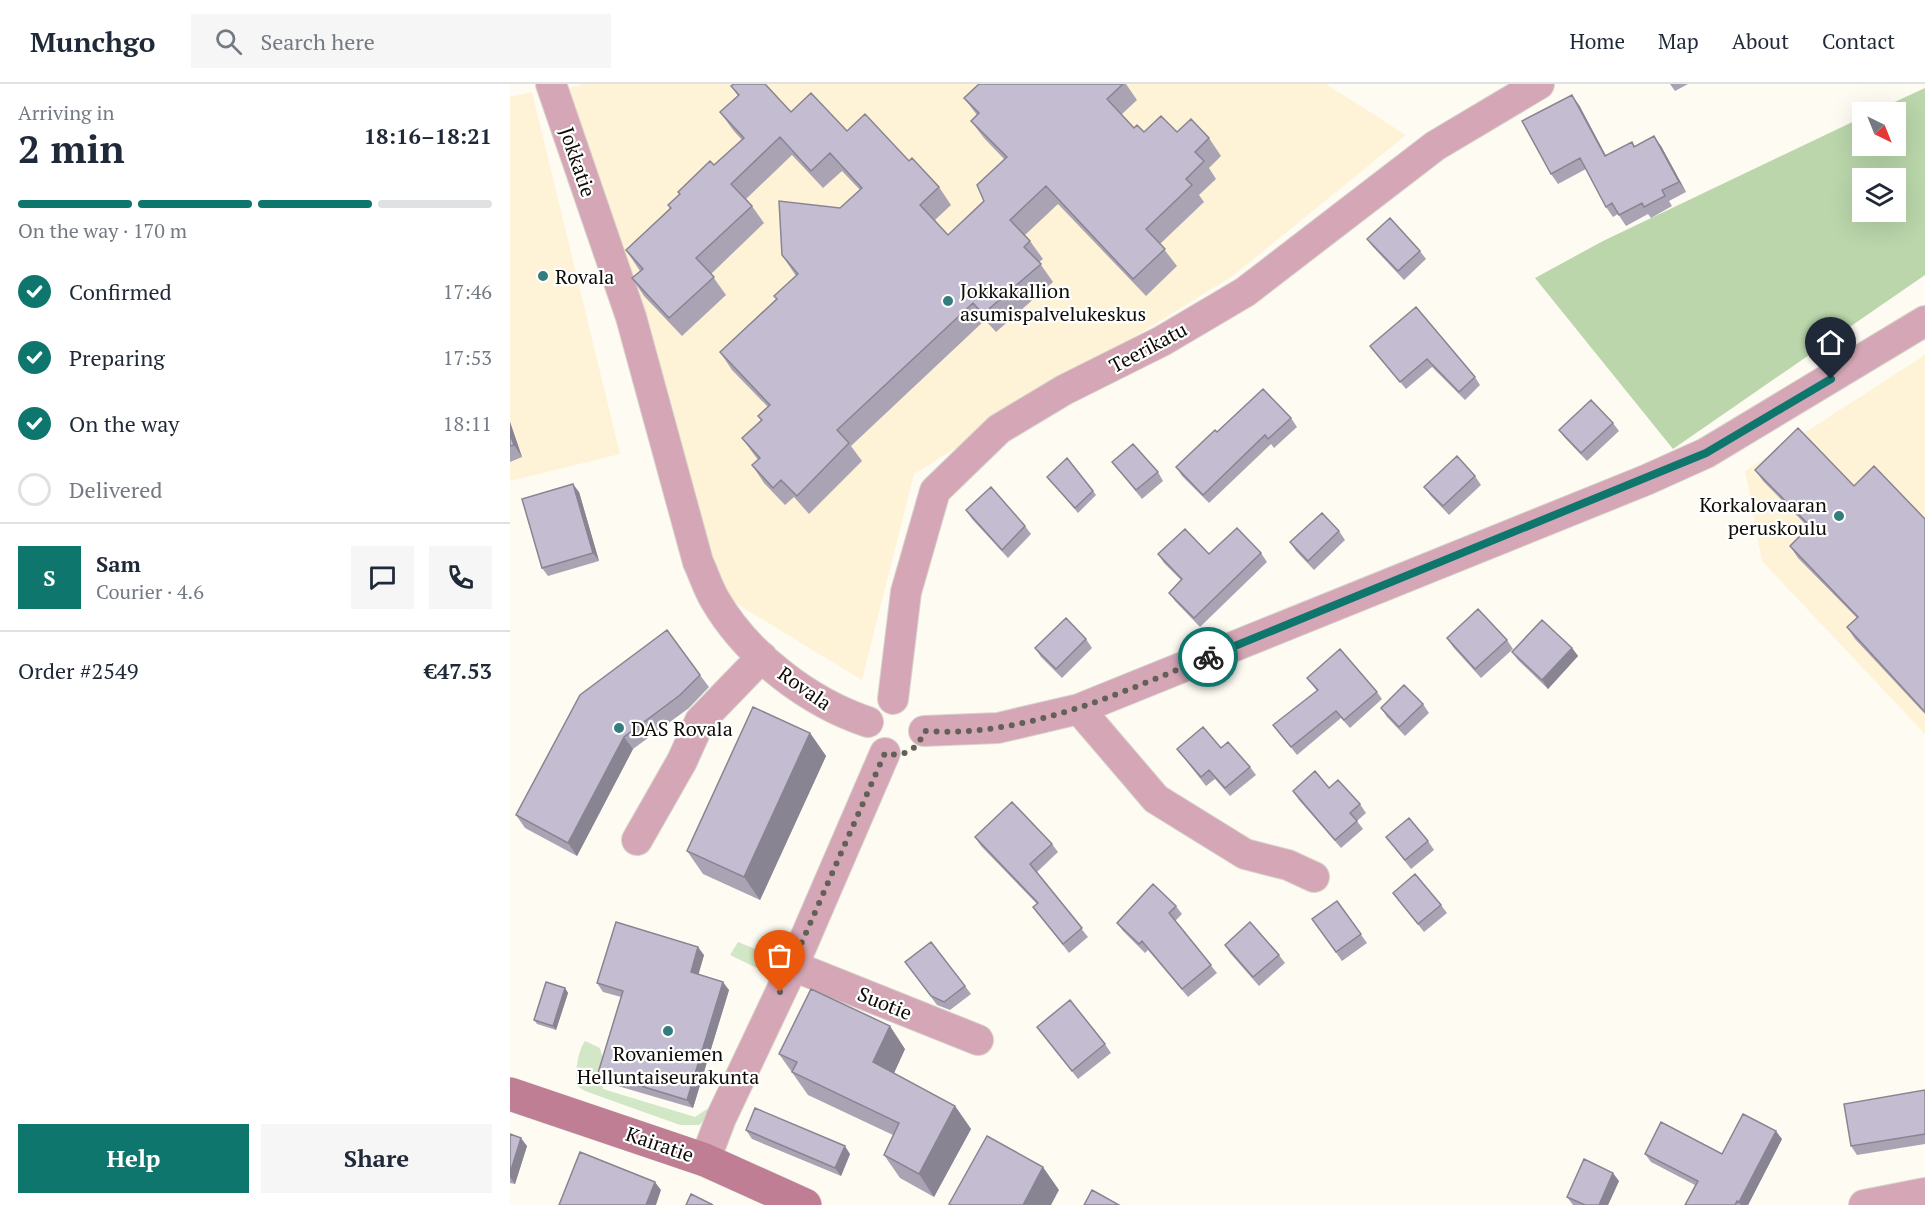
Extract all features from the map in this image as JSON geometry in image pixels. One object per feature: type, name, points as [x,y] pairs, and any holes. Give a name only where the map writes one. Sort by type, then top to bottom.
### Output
[{"type":"main road","name":"Kairatie","points":[[510,1094],[705,1160],[805,1205]]},
{"type":"street","name":"Jokkatie","points":[[552,84],[604,240]]},
{"type":"street","name":"Teerikatu","points":[[893,699],[906,592],[935,491],[999,429],[1064,390],[1162,341],[1245,292],[1435,146],[1539,84]]},
{"type":"street","name":"Rovala","points":[[604,240],[631,317],[698,562],[715,600],[747,643],[790,680],[842,713],[868,722]]},
{"type":"street","points":[[924,731],[999,728],[1079,709],[1706,453],[1925,321]]},
{"type":"street","points":[[637,840],[682,761],[700,721],[762,657]]},
{"type":"street","points":[[893,699],[901,699],[916,707],[921,714],[924,731],[921,740],[910,752],[893,755],[878,750],[869,737],[868,722],[877,706],[893,699]]},
{"type":"street","points":[[1079,709],[1156,800],[1245,854],[1288,866],[1314,877]]},
{"type":"street","points":[[705,1160],[721,1118],[793,966],[885,753]]},
{"type":"street","name":"Suotie","points":[[793,966],[978,1040]]},
{"type":"street","points":[[1864,1205],[1925,1193]]},
{"type":"shaded area","points":[[584,84],[1326,84],[1406,135],[1234,275],[914,474],[862,680],[722,595],[560,91]]},
{"type":"shaded area","name":"Rovala","points":[[532,92],[620,454],[510,481],[510,97]]},
{"type":"shaded area","name":"Korkalovaaran peruskoulu","points":[[1925,355],[1925,734],[1762,561],[1745,471]]},
{"type":"green space","points":[[1925,88],[1925,275],[1673,449],[1535,278],[1603,241],[1852,122],[1852,156],[1906,156],[1906,102],[1895,102]]},
{"type":"green space","points":[[738,942],[763,952],[764,961],[759,969],[730,955]]},
{"type":"green space","points":[[585,1041],[600,1048],[603,1059],[603,1089],[695,1117],[707,1109],[713,1113],[699,1125],[680,1125],[585,1091],[577,1086],[576,1075],[578,1057]]},
{"type":"building","points":[[734,84],[765,84],[791,112],[811,93],[847,131],[865,114],[909,161],[912,158],[939,187],[920,205],[948,235],[984,201],[977,185],[1007,157],[971,121],[979,113],[964,98],[979,84],[1123,84],[1107,99],[1134,128],[1137,125],[1144,132],[1161,116],[1177,132],[1191,119],[1209,138],[1195,152],[1204,161],[1186,179],[1192,185],[1146,229],[1165,249],[1133,279],[1046,186],[1010,220],[1030,241],[1024,247],[1041,264],[983,314],[973,303],[837,430],[849,443],[797,496],[781,480],[773,488],[752,465],[760,458],[742,438],[762,420],[758,416],[770,405],[720,352],[777,299],[774,296],[798,274],[782,255],[779,201],[840,208],[862,188],[830,153],[811,171],[780,137],[731,184],[752,206],[696,258],[714,277],[669,318],[632,278],[643,269],[626,250],[671,208],[668,205],[680,194],[678,192],[710,161],[714,165],[744,138],[720,112],[739,95],[731,86]]},
{"type":"building","points":[[1572,95],[1605,156],[1632,142],[1634,147],[1654,136],[1679,182],[1662,190],[1665,196],[1644,207],[1642,203],[1619,215],[1612,203],[1606,207],[1580,158],[1551,174],[1522,121]]},
{"type":"building","points":[[1390,218],[1420,251],[1398,271],[1367,239]]},
{"type":"building","points":[[1416,307],[1475,377],[1459,392],[1427,359],[1400,382],[1370,346]]},
{"type":"building","points":[[1263,389],[1291,418],[1268,439],[1265,435],[1203,495],[1176,467]]},
{"type":"building","points":[[1591,400],[1613,423],[1581,453],[1559,430]]},
{"type":"building","points":[[1798,428],[1854,486],[1874,466],[1925,519],[1925,712],[1847,627],[1858,617],[1790,546],[1810,526],[1755,470]]},
{"type":"building","points":[[510,434],[514,445],[510,446]]},
{"type":"building","points":[[1133,444],[1158,472],[1136,490],[1112,462]]},
{"type":"building","points":[[1457,456],[1475,476],[1443,506],[1424,487]]},
{"type":"building","points":[[1067,458],[1093,491],[1075,508],[1047,477]]},
{"type":"building","points":[[573,484],[593,553],[542,568],[522,499]]},
{"type":"building","points":[[991,487],[1025,526],[1002,550],[966,510]]},
{"type":"building","points":[[1322,513],[1339,531],[1308,561],[1290,542]]},
{"type":"building","points":[[1237,528],[1261,553],[1194,618],[1169,593],[1182,579],[1158,554],[1185,529],[1209,554]]},
{"type":"building","points":[[1478,609],[1507,640],[1475,669],[1447,638]]},
{"type":"building","points":[[1066,618],[1086,639],[1056,669],[1035,648]]},
{"type":"building","points":[[1542,620],[1572,648],[1542,680],[1512,652]]},
{"type":"building","name":"DAS Rovala","points":[[667,630],[700,675],[680,695],[624,737],[568,843],[516,815],[580,695]]},
{"type":"building","points":[[1340,649],[1377,692],[1344,720],[1336,711],[1291,747],[1273,725],[1318,690],[1307,678]]},
{"type":"building","points":[[1404,685],[1423,704],[1399,727],[1381,708]]},
{"type":"building","points":[[753,707],[810,733],[744,877],[687,851]]},
{"type":"building","points":[[1203,727],[1221,748],[1228,742],[1250,767],[1225,788],[1209,770],[1201,777],[1177,749]]},
{"type":"building","points":[[1315,771],[1329,788],[1338,780],[1360,804],[1350,813],[1357,821],[1335,840],[1293,791]]},
{"type":"building","points":[[1012,802],[1052,844],[1030,864],[1082,928],[1063,944],[1033,907],[1038,903],[975,837]]},
{"type":"building","points":[[1409,818],[1428,841],[1405,860],[1386,837]]},
{"type":"building","points":[[1415,874],[1441,905],[1418,924],[1393,893]]},
{"type":"building","points":[[1153,884],[1176,906],[1169,913],[1211,965],[1182,989],[1142,941],[1139,944],[1117,923]]},
{"type":"building","points":[[1337,901],[1361,934],[1336,952],[1312,919]]},
{"type":"building","name":"Rovaniemen Helluntaiseurakunta","points":[[616,922],[698,947],[691,972],[723,982],[687,1100],[598,1073],[623,991],[597,983]]},
{"type":"building","points":[[1250,922],[1279,955],[1253,977],[1225,945]]},
{"type":"building","points":[[931,942],[965,986],[944,1002],[931,996],[905,962]]},
{"type":"building","points":[[546,982],[565,988],[553,1026],[534,1020]]},
{"type":"building","points":[[811,989],[890,1026],[873,1062],[955,1106],[919,1174],[884,1155],[899,1123],[792,1072],[797,1062],[779,1054]]},
{"type":"building","points":[[1070,1000],[1105,1044],[1072,1071],[1037,1027]]},
{"type":"building","points":[[1925,1090],[1925,1134],[1851,1146],[1844,1104]]},
{"type":"building","points":[[755,1108],[845,1146],[835,1168],[746,1130]]},
{"type":"building","points":[[1743,1114],[1776,1131],[1739,1202],[1737,1201],[1735,1205],[1685,1205],[1698,1181],[1645,1154],[1661,1122],[1722,1154]]},
{"type":"building","points":[[510,1134],[521,1138],[510,1173]]},
{"type":"building","points":[[987,1136],[1043,1167],[1023,1205],[949,1204]]},
{"type":"building","points":[[580,1152],[655,1182],[646,1205],[559,1205]]},
{"type":"building","points":[[1584,1159],[1613,1173],[1599,1205],[1585,1205],[1567,1197]]},
{"type":"building","points":[[1092,1190],[1119,1205],[1084,1205]]},
{"type":"building","points":[[691,1194],[713,1205],[686,1205]]},
{"type":"way so far","points":[[780,992],[885,753],[902,755],[910,752],[921,740],[924,731],[999,728],[1079,709],[1208,657]]},
{"type":"place","name":"Rovala","points":[[543,276]]},
{"type":"place","name":"Jokkakallion asumispalvelukeskus","points":[[948,301]]},
{"type":"place","name":"Korkalovaaran peruskoulu","points":[[1839,516]]},
{"type":"place","name":"DAS Rovala","points":[[619,728]]},
{"type":"place","name":"Rovaniemen Helluntaiseurakunta","points":[[668,1031]]},
{"type":"route","points":[[1208,657],[1646,480],[1706,453],[1831,379]]}]
